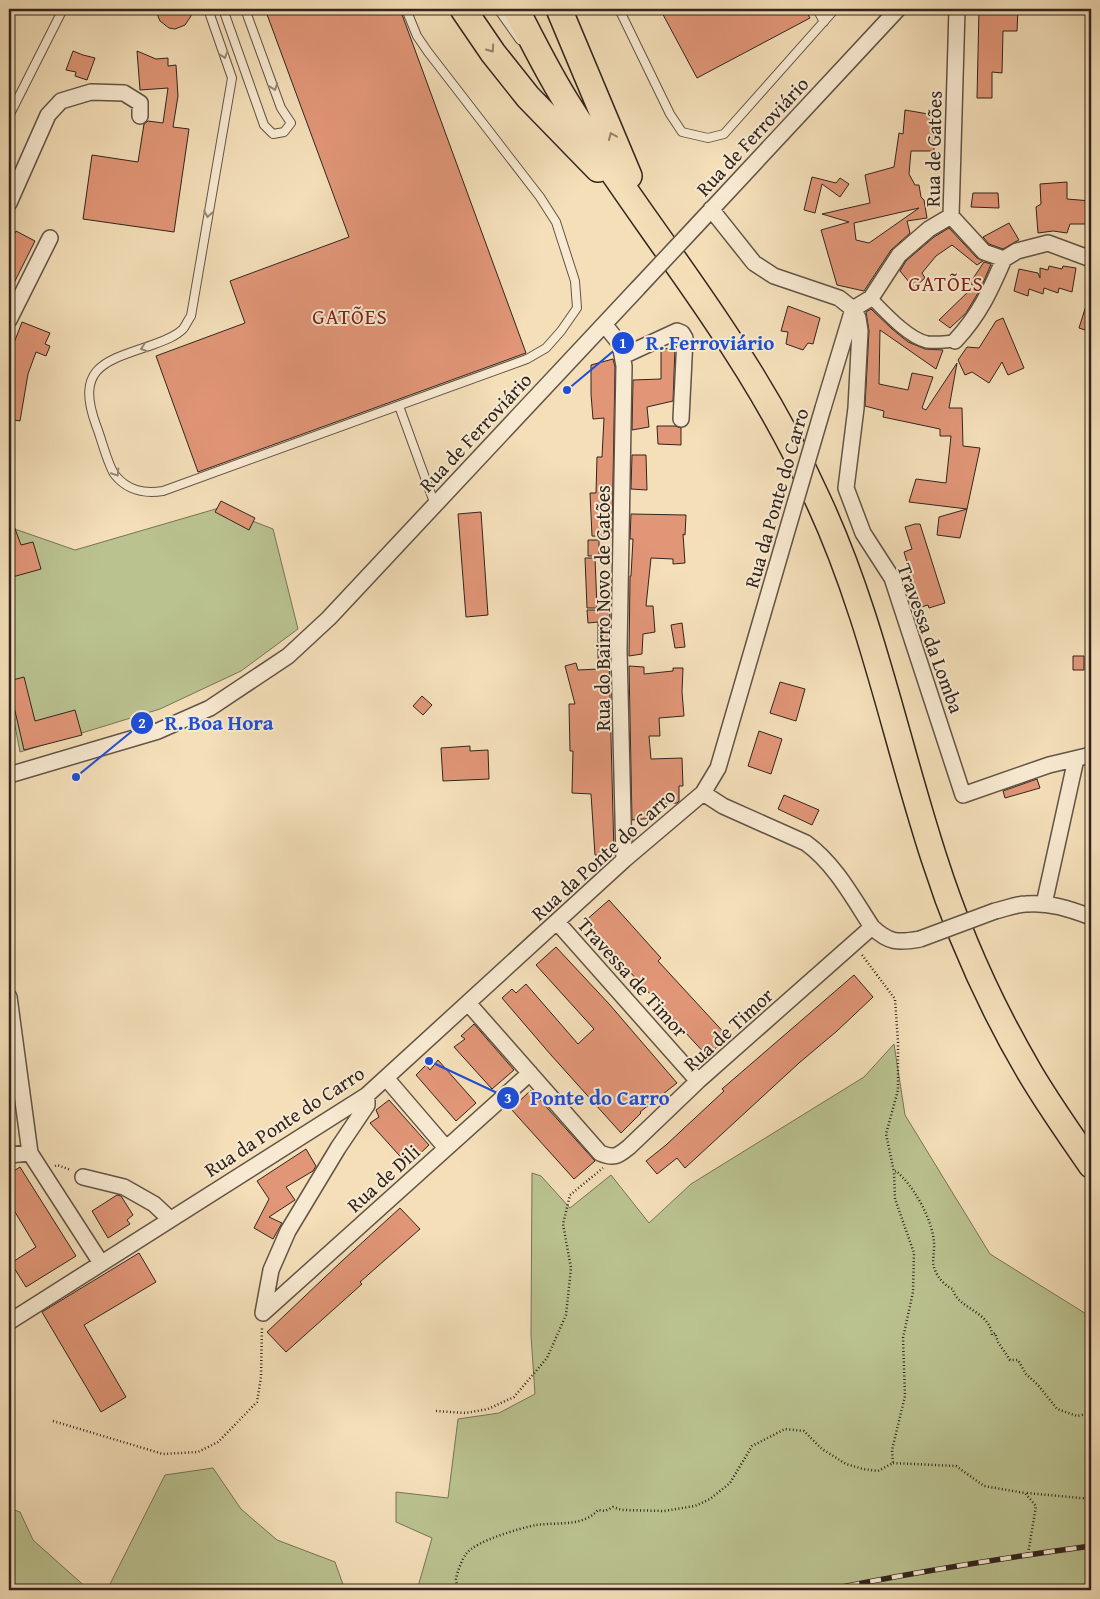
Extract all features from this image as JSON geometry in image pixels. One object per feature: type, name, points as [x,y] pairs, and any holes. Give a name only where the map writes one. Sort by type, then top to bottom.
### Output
[{"type":"highway","points":[[463,9],[493,53],[528,97],[641,214]]},
{"type":"highway","points":[[511,9],[526,38],[551,75]]},
{"type":"highway","points":[[516,9],[569,107],[641,214],[718,322],[783,429],[812,485],[840,552],[854,592],[934,858],[966,945],[992,1003],[1029,1072],[1052,1110],[1091,1165]]},
{"type":"highway","points":[[559,9],[630,178],[641,214]]},
{"type":"street","name":"Rua de Ferroviário","points":[[9,775],[158,731],[210,708],[288,656],[329,618],[898,9]]},
{"type":"street","name":"Rua de Gatões","points":[[957,9],[951,216],[984,252],[1004,259]]},
{"type":"street","points":[[9,204],[48,115],[61,101],[91,92],[124,93],[140,103],[140,116]]},
{"type":"street","points":[[711,209],[754,264],[774,276],[838,298],[853,309],[871,298],[899,255],[929,229],[951,216]]},
{"type":"street","points":[[9,320],[50,238]]},
{"type":"street","points":[[871,298],[908,332],[925,341],[955,341],[971,323],[988,297],[1004,259],[1017,251],[1048,242],[1091,259]]},
{"type":"street","name":"Rua da Ponte do Carro","points":[[9,1322],[368,1094],[624,860],[703,793],[718,768],[853,309]]},
{"type":"street","name":"Travessa da Lomba","points":[[853,309],[858,318],[860,331],[856,408],[846,488],[863,533],[892,578],[964,795],[1048,765],[1091,755]]},
{"type":"street","name":"Rua do Bairro Novo de Gatões","points":[[604,324],[620,344],[624,366],[619,650],[624,860]]},
{"type":"street","points":[[623,356],[677,331],[682,333],[685,338],[681,419]]},
{"type":"street","points":[[1044,904],[1076,759]]},
{"type":"street","points":[[703,793],[723,806],[806,843],[814,849],[826,860],[872,928],[890,940],[901,942],[920,939],[995,911],[1024,904],[1044,904],[1068,908],[1091,917]]},
{"type":"street","name":"Travessa de Timor","points":[[557,922],[698,1081]]},
{"type":"street","name":"Rua de Timor","points":[[618,1156],[630,1147],[698,1081],[872,928]]},
{"type":"street","points":[[9,997],[30,1153],[101,1263]]},
{"type":"street","points":[[468,1003],[600,1153],[607,1156],[618,1156]]},
{"type":"street","name":"Rua de Dili","points":[[263,1313],[530,1073]]},
{"type":"street","points":[[386,1078],[446,1148]]},
{"type":"street","points":[[263,1313],[271,1270],[288,1231],[338,1148],[367,1105],[368,1094]]},
{"type":"street","points":[[9,1155],[30,1153]]},
{"type":"street","points":[[83,1177],[124,1186],[154,1204],[170,1219]]},
{"type":"lane","points":[[9,116],[63,9]]},
{"type":"lane","points":[[208,9],[232,78],[190,316],[183,329],[167,340],[114,358],[98,369],[89,386],[89,405],[114,473],[124,484],[137,491],[151,493],[163,491],[527,359],[546,348],[562,331],[577,308],[575,281],[556,222],[540,196],[428,52],[418,36],[406,9]]},
{"type":"lane","points":[[223,9],[264,125],[273,134],[284,132],[291,123],[281,108],[245,9]]},
{"type":"lane","points":[[498,9],[527,50],[551,75]]},
{"type":"lane","points":[[618,9],[674,120],[682,132],[708,138],[724,134],[835,9]]},
{"type":"lane","points":[[817,9],[824,22]]},
{"type":"lane","points":[[399,406],[435,505]]},
{"type":"path","points":[[853,944],[895,999],[898,1042],[898,1090],[886,1134],[894,1172],[895,1199],[914,1252],[913,1292],[903,1338],[904,1396],[892,1450],[893,1463]]},
{"type":"path","points":[[436,1411],[466,1413],[488,1409],[514,1397],[547,1358],[566,1315],[571,1268],[563,1224],[570,1196],[618,1156]]},
{"type":"path","points":[[43,1173],[57,1165],[78,1173],[83,1177]]},
{"type":"path","points":[[894,1172],[899,1174],[920,1202],[931,1229],[934,1243],[934,1269],[946,1287],[953,1289],[956,1297],[989,1322],[992,1335],[995,1333],[998,1342],[1010,1360],[1018,1360],[1026,1374],[1038,1385],[1057,1409],[1077,1416],[1091,1412]]},
{"type":"path","points":[[53,1421],[163,1454],[198,1452],[218,1442],[257,1402],[261,1377],[263,1313]]},
{"type":"path","points":[[458,1590],[456,1578],[466,1554],[477,1545],[513,1530],[536,1525],[573,1523],[593,1515],[598,1510],[604,1511],[612,1507],[622,1510],[664,1511],[695,1506],[710,1499],[730,1482],[752,1446],[785,1429],[804,1431],[822,1449],[846,1464],[862,1469],[878,1471],[893,1463],[956,1466],[984,1486],[1025,1493],[1091,1499]]},
{"type":"path","points":[[1025,1493],[1036,1506],[1028,1554]]},
{"type":"green space","points":[[219,508],[273,529],[298,629],[241,671],[160,709],[20,752],[9,694],[9,527],[75,550]]},
{"type":"green space","points":[[894,1044],[905,1115],[990,1254],[1091,1317],[1091,1590],[417,1590],[432,1538],[396,1522],[396,1492],[448,1498],[458,1419],[499,1413],[535,1394],[531,1336],[532,1173],[541,1176],[570,1208],[611,1175],[649,1223],[691,1184],[864,1077]]},
{"type":"green space","points":[[213,1468],[241,1509],[277,1540],[335,1562],[345,1590],[107,1590],[165,1475]]},
{"type":"green space","points":[[9,1508],[20,1512],[33,1540],[89,1590],[9,1590]]},
{"type":"building","points":[[155,9],[191,9],[191,16],[185,25],[175,29],[169,28],[160,21]]},
{"type":"building","points":[[265,9],[400,9],[526,353],[198,472],[156,356],[245,323],[230,281],[349,237]]},
{"type":"building","points":[[660,9],[805,9],[810,18],[697,78]]},
{"type":"building","points":[[979,9],[1018,9],[1017,31],[1003,31],[1002,73],[992,72],[992,98],[977,98]]},
{"type":"building","points":[[73,51],[95,58],[87,80],[75,76],[76,72],[66,70]]},
{"type":"building","points":[[137,51],[156,59],[168,58],[168,66],[176,65],[178,96],[173,127],[189,129],[174,232],[83,219],[92,155],[138,162],[144,124],[148,121],[163,123],[168,88],[140,90]]},
{"type":"building","points":[[905,110],[940,116],[938,128],[934,128],[934,151],[911,151],[909,174],[915,185],[919,185],[927,218],[907,221],[910,233],[891,250],[864,291],[837,285],[821,230],[849,222],[822,214],[870,203],[865,175],[894,167],[899,133],[903,134]],"holes":[[[919,208],[869,243],[856,240],[854,223]]]},
{"type":"building","points":[[812,177],[836,183],[840,178],[849,184],[840,197],[822,184],[815,213],[804,210]]},
{"type":"building","points":[[1067,182],[1067,199],[1091,201],[1091,224],[1070,224],[1067,233],[1053,231],[1038,233],[1036,207],[1041,204],[1040,184]]},
{"type":"building","points":[[973,193],[998,193],[999,208],[971,207]]},
{"type":"building","points":[[1009,223],[1019,240],[1003,249],[989,244],[983,237]]},
{"type":"building","points":[[949,228],[977,258],[983,261],[977,265],[952,245],[936,256],[922,273],[925,278],[914,288],[900,271],[906,261],[934,237]]},
{"type":"building","points":[[16,231],[35,241],[9,293],[9,246]]},
{"type":"building","points":[[984,262],[991,264],[981,288],[966,313],[950,328],[939,320],[974,286],[970,283]]},
{"type":"building","points":[[1049,266],[1062,269],[1063,266],[1076,268],[1072,292],[1059,288],[1058,293],[1044,288],[1043,294],[1029,289],[1028,296],[1014,291],[1019,269],[1038,273],[1040,278],[1040,268],[1048,270]]},
{"type":"building","points":[[1089,296],[1091,297],[1091,332],[1079,328]]},
{"type":"building","points":[[788,306],[820,318],[813,344],[808,343],[803,350],[786,344],[788,332],[781,331]]},
{"type":"building","points":[[871,309],[908,342],[925,349],[943,350],[936,369],[880,330],[879,384],[908,390],[912,373],[933,377],[922,408],[926,410],[957,363],[949,408],[962,408],[963,446],[980,448],[967,509],[909,502],[916,479],[946,483],[951,436],[940,436],[940,429],[883,417],[884,411],[865,406],[869,331],[866,312]]},
{"type":"building","points":[[1003,318],[1024,368],[1008,375],[1002,362],[989,383],[972,372],[965,375],[958,360],[967,347],[979,348],[996,321]]},
{"type":"building","points":[[22,322],[50,333],[45,344],[50,346],[46,356],[36,352],[28,374],[20,421],[9,419],[9,356]]},
{"type":"building","points":[[675,348],[673,401],[647,407],[649,427],[632,430],[633,380],[661,379],[661,349]]},
{"type":"building","points":[[613,359],[615,367],[612,537],[592,536],[590,493],[596,493],[597,457],[602,457],[604,418],[593,419],[591,365]]},
{"type":"building","points":[[657,426],[681,428],[681,445],[658,444]]},
{"type":"building","points":[[632,455],[646,455],[647,490],[631,489]]},
{"type":"building","points":[[221,501],[255,518],[249,530],[215,512]]},
{"type":"building","points":[[967,509],[960,538],[937,535],[939,517]]},
{"type":"building","points":[[481,512],[488,615],[466,617],[458,514]]},
{"type":"building","points":[[631,514],[686,515],[685,535],[683,534],[685,563],[673,564],[673,559],[651,558],[646,606],[653,606],[655,632],[643,634],[642,654],[629,656],[630,576],[633,539],[630,539]]},
{"type":"building","points":[[10,515],[21,545],[33,542],[41,569],[9,578]]},
{"type":"building","points":[[920,524],[945,603],[929,608],[928,605],[918,608],[907,573],[910,572],[904,552],[912,549],[905,527]]},
{"type":"building","points":[[588,540],[599,540],[599,556],[588,556]]},
{"type":"building","points":[[585,558],[595,558],[597,608],[587,608]]},
{"type":"building","points":[[587,610],[610,610],[609,659],[614,855],[595,855],[591,794],[572,793],[573,751],[570,751],[569,704],[575,704],[565,666],[576,663],[578,670],[598,669],[598,622],[588,623]]},
{"type":"building","points":[[682,623],[685,647],[675,648],[671,625]]},
{"type":"building","points":[[1073,656],[1084,656],[1084,670],[1073,670]]},
{"type":"building","points":[[629,666],[644,667],[644,674],[673,671],[673,668],[683,668],[684,716],[659,718],[660,736],[649,736],[651,759],[682,758],[683,786],[679,786],[679,801],[677,803],[654,804],[654,818],[632,820]]},
{"type":"building","points":[[24,677],[35,721],[75,710],[82,735],[24,750],[9,681]]},
{"type":"building","points":[[780,682],[805,689],[796,721],[770,713]]},
{"type":"building","points":[[422,696],[432,705],[423,715],[413,706]]},
{"type":"building","points":[[759,731],[782,739],[771,774],[748,766]]},
{"type":"building","points":[[470,746],[470,751],[488,750],[489,779],[443,781],[441,748]]},
{"type":"building","points":[[1037,779],[1040,788],[1005,798],[1003,791]]},
{"type":"building","points":[[784,795],[819,810],[812,825],[778,809]]},
{"type":"building","points":[[609,900],[661,958],[658,961],[728,1037],[707,1056],[584,922]]},
{"type":"building","points":[[556,947],[610,1005],[677,1083],[640,1112],[621,1133],[502,998],[512,989],[516,993],[526,984],[578,1044],[594,1029],[536,965]]},
{"type":"building","points":[[854,975],[873,997],[685,1168],[677,1158],[657,1174],[646,1161],[724,1091],[722,1089]]},
{"type":"building","points":[[474,1024],[514,1070],[492,1089],[454,1047],[465,1039],[461,1036]]},
{"type":"building","points":[[438,1060],[476,1103],[456,1121],[416,1075],[426,1065],[430,1070]]},
{"type":"building","points":[[531,1090],[595,1161],[574,1179],[511,1109]]},
{"type":"building","points":[[389,1100],[429,1145],[408,1165],[370,1123],[379,1117],[376,1110]]},
{"type":"building","points":[[306,1149],[316,1166],[313,1171],[286,1187],[295,1200],[269,1217],[282,1223],[273,1239],[254,1228],[269,1199],[257,1181]]},
{"type":"building","points":[[20,1167],[76,1256],[26,1287],[11,1263],[36,1247],[9,1202],[9,1174]]},
{"type":"building","points":[[117,1195],[121,1196],[133,1215],[127,1220],[130,1224],[108,1238],[92,1211]]},
{"type":"building","points":[[400,1208],[420,1229],[360,1282],[362,1284],[286,1352],[267,1332]]},
{"type":"building","points":[[139,1253],[156,1282],[84,1325],[126,1397],[101,1412],[42,1312]]},
{"type":"railway","points":[[827,1590],[893,1577],[1091,1546]]},
{"type":"place","name":"R. Ferroviário","points":[[567,390]]},
{"type":"place","name":"R. Boa Hora","points":[[76,777]]},
{"type":"place","name":"Ponte do Carro","points":[[429,1061]]},
{"type":"district","name":"GATÕES","points":[[946,283]]},
{"type":"district","name":"GATÕES","points":[[350,316]]}]
